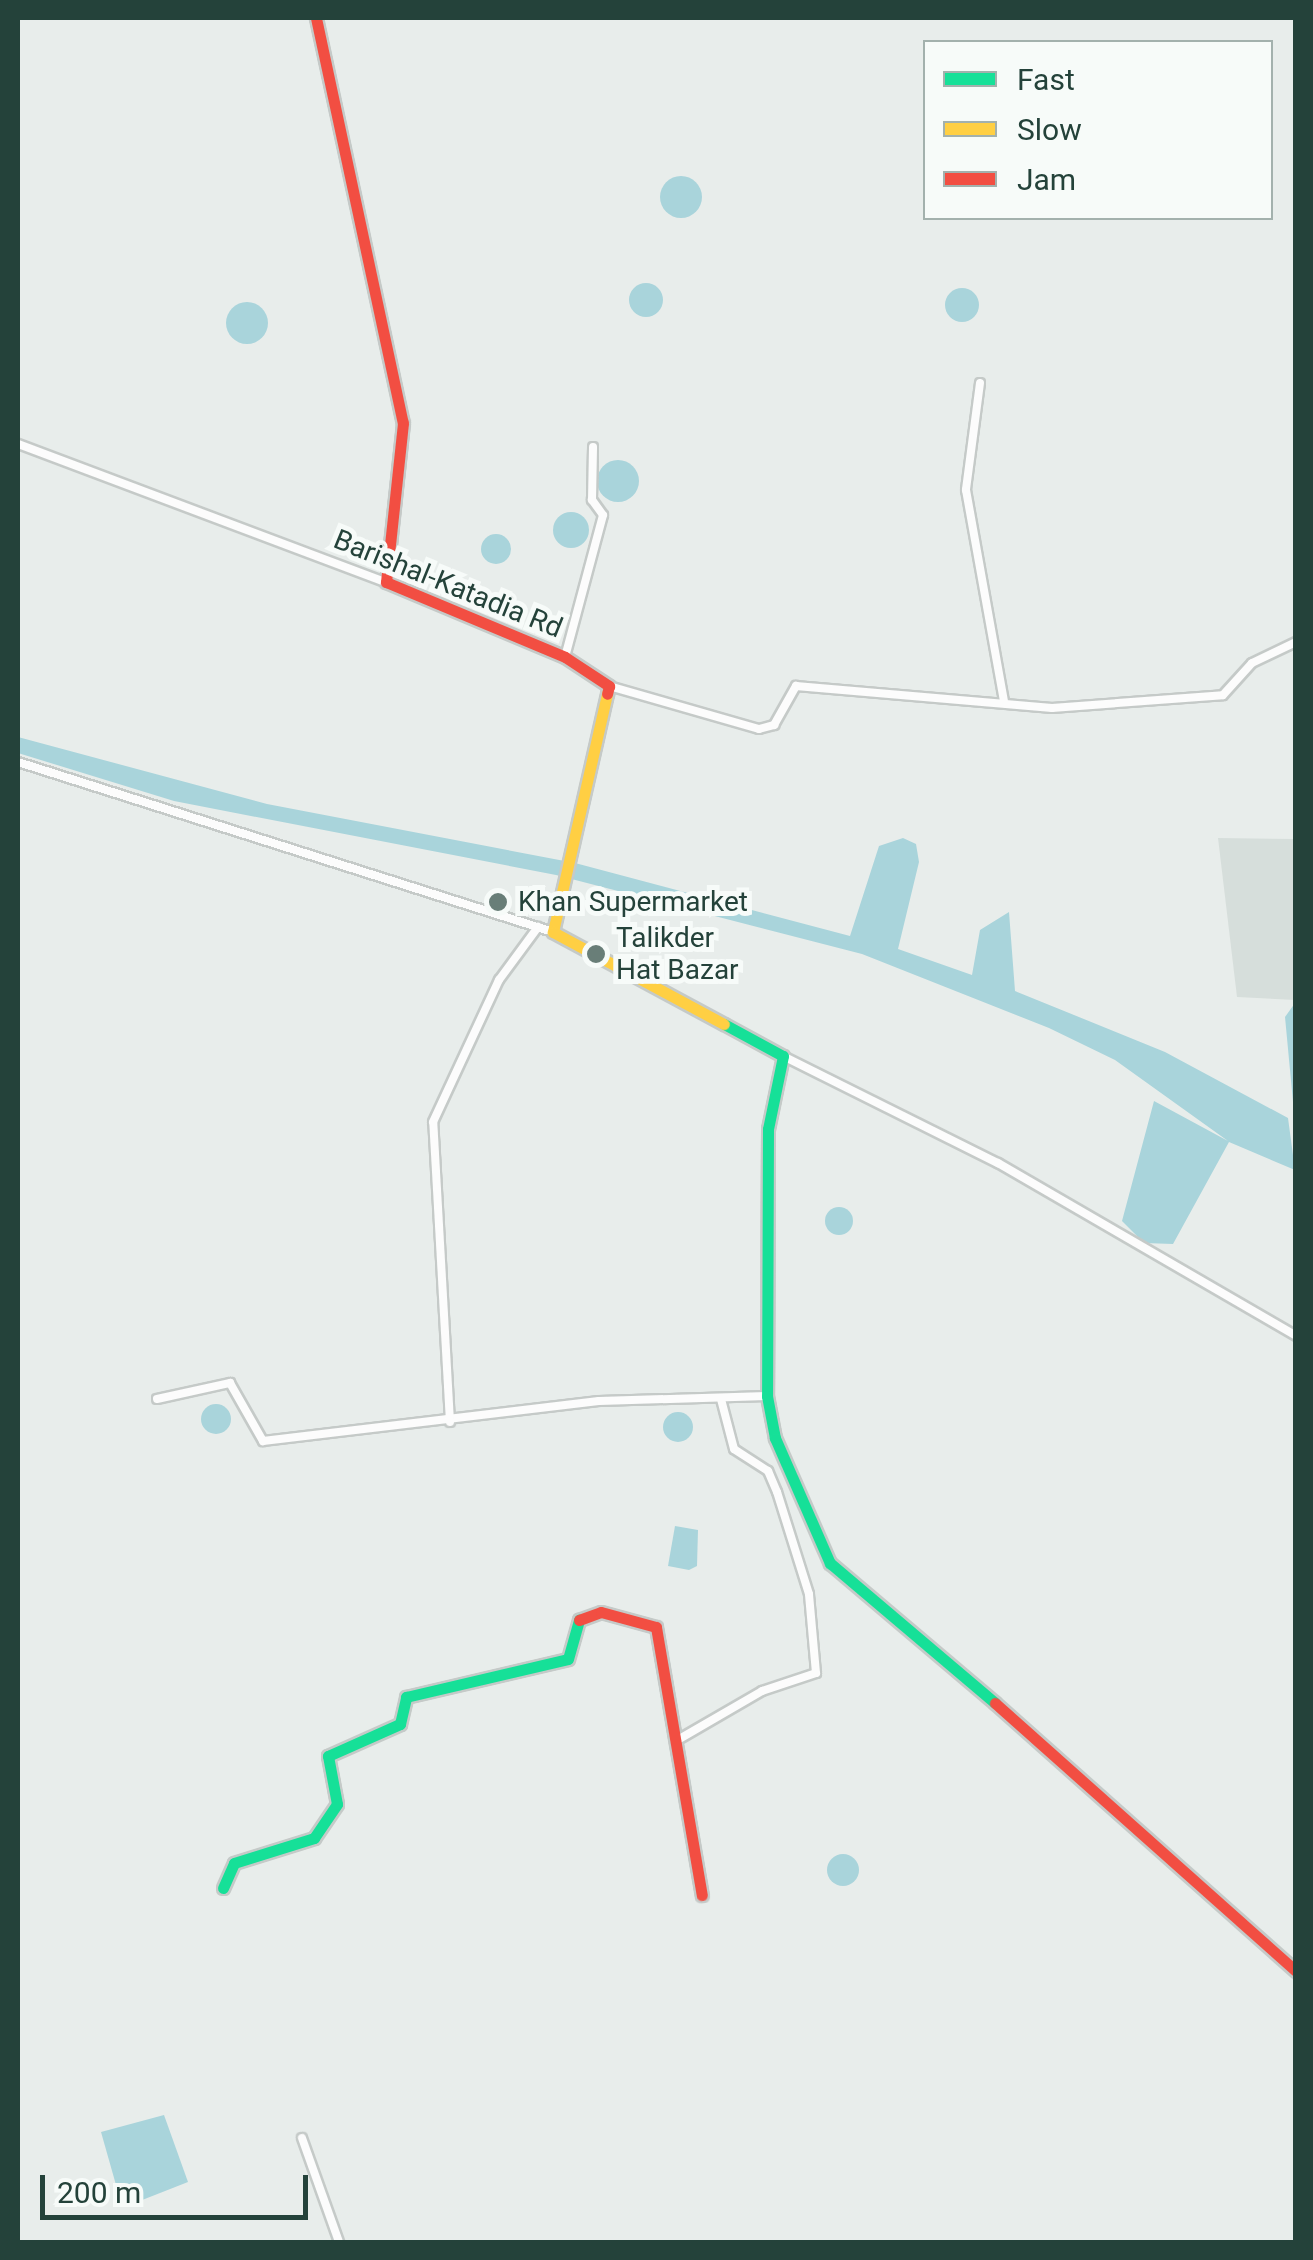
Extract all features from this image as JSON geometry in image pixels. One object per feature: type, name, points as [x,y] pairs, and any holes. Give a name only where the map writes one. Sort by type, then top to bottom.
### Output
[{"type":"main road","points":[[316,18],[403,422],[386,582]]},
{"type":"main road","name":"Barishal-Katadia Rd","points":[[386,582],[565,656],[572,670],[609,686]]},
{"type":"main road","points":[[609,686],[553,932],[783,1056],[769,1161],[768,1396],[776,1438],[830,1564],[858,1594],[1158,1840],[1296,1972]]},
{"type":"main road","points":[[223,1888],[234,1864],[314,1838],[338,1804],[328,1756],[400,1724],[406,1697],[568,1659],[580,1616],[601,1612],[656,1626],[681,1738],[702,1895]]},
{"type":"street","points":[[980,383],[966,490],[1004,701]]},
{"type":"street","name":"Barishal-Katadia Rd","points":[[18,444],[386,582]]},
{"type":"street","points":[[565,656],[603,515],[592,500],[594,447]]},
{"type":"street","points":[[609,686],[744,729],[774,724],[796,686],[858,698],[1004,701],[1052,708],[1223,694],[1252,663],[1296,642]]},
{"type":"street","points":[[18,762],[553,932]]},
{"type":"street","points":[[450,1422],[433,1122],[499,980],[538,927]]},
{"type":"street","points":[[783,1056],[998,1162],[1296,1336]]},
{"type":"street","points":[[157,1399],[230,1383],[263,1441],[450,1422],[599,1401],[768,1396]]},
{"type":"street","points":[[681,1738],[762,1691],[816,1673],[809,1594],[777,1492],[768,1471],[734,1449],[721,1398]]},
{"type":"street","points":[[302,2138],[339,2242]]},
{"type":"shaded area","points":[[1218,838],[1295,839],[1295,1000],[1237,997]]},
{"type":"water","points":[[681,176],[696,182],[702,197],[696,212],[681,218],[666,212],[660,197],[666,182]]},
{"type":"water","points":[[646,283],[658,288],[663,300],[658,312],[646,317],[634,312],[629,300],[634,288]]},
{"type":"water","points":[[962,288],[974,293],[979,305],[974,317],[962,322],[950,317],[945,305],[950,293]]},
{"type":"water","points":[[247,302],[262,308],[268,323],[262,338],[247,344],[232,338],[226,323],[232,308]]},
{"type":"water","points":[[618,460],[633,466],[639,481],[633,496],[618,502],[603,496],[597,481],[603,466]]},
{"type":"water","points":[[571,512],[584,517],[589,530],[584,543],[571,548],[558,543],[553,530],[558,517]]},
{"type":"water","points":[[496,534],[510,543],[511,549],[502,563],[496,564],[482,555],[481,549],[490,535]]},
{"type":"water","points":[[18,737],[267,804],[575,863],[850,936],[879,846],[903,838],[916,844],[919,862],[898,949],[972,975],[980,930],[1009,912],[1015,991],[1165,1052],[1288,1118],[1295,1170],[1229,1142],[1173,1244],[1144,1243],[1122,1221],[1154,1101],[1228,1141],[1115,1060],[1049,1028],[862,954],[556,875],[174,801],[18,753]]},
{"type":"water","points":[[1296,1003],[1295,1123],[1285,1017]]},
{"type":"water","points":[[839,1207],[849,1211],[853,1221],[849,1231],[839,1235],[829,1231],[825,1221],[829,1211]]},
{"type":"water","points":[[216,1404],[230,1413],[231,1419],[222,1433],[216,1434],[202,1425],[201,1419],[210,1405]]},
{"type":"water","points":[[678,1412],[689,1416],[693,1427],[689,1438],[678,1442],[667,1438],[663,1427],[667,1416]]},
{"type":"water","points":[[675,1526],[698,1530],[697,1566],[689,1570],[668,1566]]},
{"type":"water","points":[[843,1854],[854,1859],[859,1870],[854,1881],[843,1886],[832,1881],[827,1870],[832,1859]]},
{"type":"water","points":[[164,2115],[188,2182],[132,2204],[120,2199],[101,2132]]},
{"type":"traffic: fast","points":[[724,1024],[783,1056],[768,1129],[767,1396],[775,1438],[830,1563],[995,1703]]},
{"type":"traffic: fast","points":[[223,1888],[234,1863],[314,1838],[337,1804],[328,1756],[400,1724],[406,1697],[568,1659],[579,1620]]},
{"type":"traffic: slow","points":[[607,694],[553,932],[724,1024]]},
{"type":"traffic: jam","points":[[316,18],[403,423],[386,582],[565,657],[609,686],[607,694]]},
{"type":"traffic: jam","points":[[579,1620],[601,1612],[656,1627],[702,1895]]},
{"type":"traffic: jam","points":[[995,1703],[1296,1971]]},
{"type":"place","name":"Khan Supermarket","points":[[498,902]]},
{"type":"place","name":"Talikder Hat Bazar","points":[[596,954]]}]
